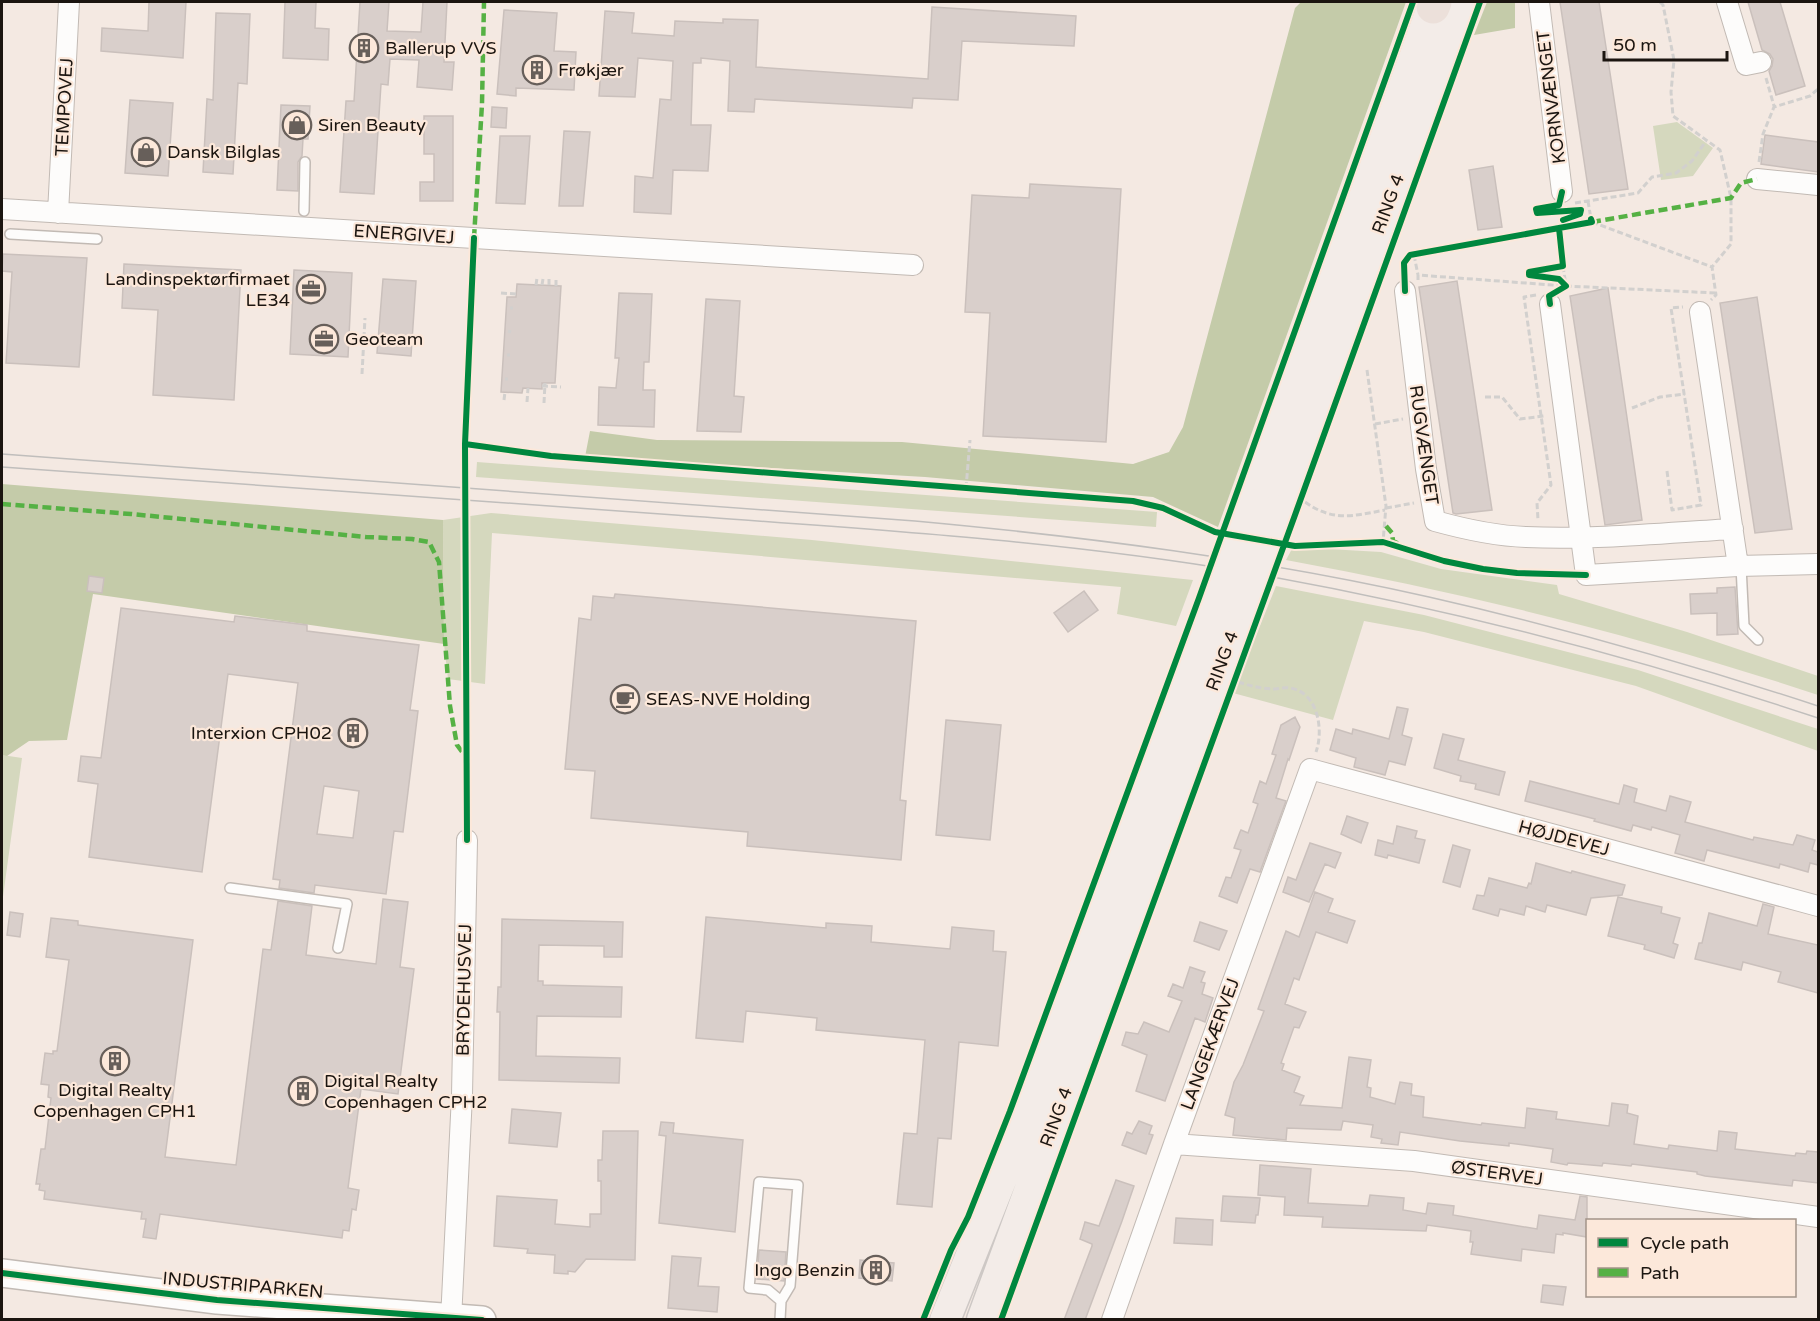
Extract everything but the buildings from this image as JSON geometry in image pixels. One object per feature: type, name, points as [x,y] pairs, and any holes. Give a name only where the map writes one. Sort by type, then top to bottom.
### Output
[{"type":"main road","name":"RING 4","points":[[945,1320],[1230,603],[1282,505],[1441,3]]},
{"type":"main road","name":"RING 4","points":[[982,1320],[1230,603]]},
{"type":"street","name":"TEMPOVEJ","points":[[58,213],[69,2]]},
{"type":"street","name":"KORNVÆNGET","points":[[1539,2],[1562,192]]},
{"type":"street","points":[[1727,2],[1746,65],[1761,62]]},
{"type":"street","points":[[1757,179],[1818,185]]},
{"type":"street","name":"ENERGIVEJ","points":[[2,209],[913,265]]},
{"type":"street","name":"RUGVÆNGET","points":[[1405,288],[1435,521],[1467,530],[1524,537],[1582,538],[1733,529]]},
{"type":"street","points":[[1553,299],[1586,575],[1818,564]]},
{"type":"street","points":[[1695,309],[1739,566]]},
{"type":"street","name":"HØJDEVEJ","points":[[1310,769],[1818,906]]},
{"type":"street","name":"LANGEKÆRVEJ","points":[[1112,1320],[1310,769]]},
{"type":"street","name":"BRYDEHUSVEJ","points":[[451,1318],[462,1095],[467,840]]},
{"type":"street","name":"ØSTERVEJ","points":[[1174,1144],[1414,1161],[1818,1217]]},
{"type":"street","name":"INDUSTRIPARKEN","points":[[2,1273],[217,1300],[482,1320]]},
{"type":"lane","points":[[304,211],[305,162]]},
{"type":"lane","points":[[10,234],[97,239]]},
{"type":"lane","points":[[1739,566],[1744,626],[1758,640]]},
{"type":"lane","points":[[230,888],[347,904],[338,948]]},
{"type":"lane","points":[[780,1320],[781,1301],[790,1286],[798,1185],[759,1182],[749,1288],[768,1290],[781,1301]]},
{"type":"path","points":[[1418,275],[1566,286],[1716,292],[1712,267],[1731,244],[1731,198],[1720,150],[1673,116],[1671,92],[1674,60],[1663,5],[1660,2]]},
{"type":"path","points":[[1757,179],[1763,134],[1774,107],[1810,96],[1818,89]]},
{"type":"path","points":[[1592,220],[1588,201],[1638,193],[1652,177],[1676,173],[1692,161],[1706,141]]},
{"type":"path","points":[[1570,211],[1581,210]]},
{"type":"path","points":[[1581,224],[1592,220],[1712,267]]},
{"type":"path","points":[[1414,255],[1419,283],[1405,288],[1404,263],[1410,255],[1425,253]]},
{"type":"path","points":[[1562,257],[1566,286]]},
{"type":"path","points":[[1552,268],[1563,266]]},
{"type":"path","points":[[1529,275],[1559,279],[1566,286]]},
{"type":"path","points":[[536,285],[537,278]]},
{"type":"path","points":[[542,285],[543,279]]},
{"type":"path","points":[[549,279],[549,285]]},
{"type":"path","points":[[556,280],[556,286]]},
{"type":"path","points":[[1540,537],[1537,503],[1551,485],[1524,297],[1553,299],[1566,286]]},
{"type":"path","points":[[501,294],[516,294]]},
{"type":"path","points":[[1667,471],[1672,510],[1701,505],[1671,308],[1695,309]]},
{"type":"path","points":[[362,374],[365,318]]},
{"type":"path","points":[[1367,370],[1386,509],[1383,542]]},
{"type":"path","points":[[544,403],[543,384],[561,387]]},
{"type":"path","points":[[527,402],[528,388]]},
{"type":"path","points":[[504,400],[505,392]]},
{"type":"path","points":[[1632,408],[1660,397],[1685,393]]},
{"type":"path","points":[[1485,397],[1502,397],[1520,419],[1565,413]]},
{"type":"path","points":[[1375,424],[1420,417]]},
{"type":"path","points":[[966,488],[970,440]]},
{"type":"path","points":[[954,488],[978,489]]},
{"type":"path","points":[[1282,505],[1319,511],[1336,517],[1432,501]]},
{"type":"path","points":[[1372,542],[1391,544]]},
{"type":"path","points":[[1230,691],[1238,670]]},
{"type":"path","points":[[1234,680],[1257,688],[1289,687],[1304,693],[1313,705],[1319,721],[1320,742],[1310,769]]},
{"type":"green space","points":[[1301,2],[1406,2],[1218,527],[1153,497],[925,477],[585,457],[590,431],[657,440],[902,442],[1133,464],[1169,452],[1183,427],[1295,8]]},
{"type":"green space","points":[[1487,2],[1515,2],[1515,28],[1474,35]]},
{"type":"green space","points":[[1677,122],[1713,148],[1693,176],[1661,180],[1653,126]]},
{"type":"green space","points":[[477,462],[1157,512],[1156,527],[476,477]]},
{"type":"green space","points":[[2,484],[443,520],[444,644],[93,594],[67,740],[29,741],[7,756],[2,755]]},
{"type":"green space","points":[[491,513],[812,540],[1193,580],[1176,626],[1117,614],[1121,587],[492,533],[485,684],[448,679],[444,644],[443,520]]},
{"type":"green space","points":[[1293,547],[1381,552],[1441,569],[1557,585],[1559,594],[1687,632],[1818,676],[1818,695],[1621,635],[1421,587],[1286,560]]},
{"type":"green space","points":[[1276,586],[1424,615],[1638,670],[1818,729],[1818,751],[1636,686],[1424,632],[1364,621],[1333,720],[1233,693]]},
{"type":"green space","points":[[2,755],[22,758],[2,904]]},
{"type":"tram line","points":[[2,454],[915,521],[1045,534],[1174,551],[1302,571],[1429,597],[1625,647],[1818,706]]},
{"type":"tram line","points":[[2,467],[889,531],[1032,544],[1174,561],[1318,585],[1534,634],[1677,674],[1818,718]]},
{"type":"marked path","points":[[474,238],[482,104],[484,2]]},
{"type":"marked path","points":[[1592,222],[1731,198],[1741,183],[1757,179]]},
{"type":"marked path","points":[[2,504],[429,542],[439,562],[450,706],[457,745],[466,757]]},
{"type":"marked path","points":[[1386,526],[1392,533],[1393,541],[1399,544],[1399,547]]},
{"type":"cycle path","points":[[923,1320],[951,1250],[968,1217],[1010,1111],[1199,598],[1413,2]]},
{"type":"cycle path","points":[[1001,1320],[1480,2]]},
{"type":"cycle path","points":[[1562,192],[1559,205],[1536,209],[1537,213],[1581,210],[1580,214],[1563,220]]},
{"type":"cycle path","points":[[1405,291],[1404,263],[1410,255],[1592,222],[1591,219]]},
{"type":"cycle path","points":[[1550,304],[1549,296],[1566,286],[1559,279],[1529,275],[1529,272],[1563,266],[1559,228]]},
{"type":"cycle path","points":[[467,840],[465,444],[474,238]]},
{"type":"cycle path","points":[[465,444],[551,456],[1133,501],[1163,508],[1215,532],[1295,546],[1383,542],[1444,561],[1483,569],[1517,573],[1586,575]]},
{"type":"cycle path","points":[[2,1273],[217,1300],[482,1320]]},
{"type":"place","name":"Ballerup VVS","points":[[364,48]]},
{"type":"place","name":"Frøkjær","points":[[537,70]]},
{"type":"place","name":"Siren Beauty","points":[[297,125]]},
{"type":"place","name":"Dansk Bilglas","points":[[146,152]]},
{"type":"place","name":"Landinspektørfirmaet LE34","points":[[311,289]]},
{"type":"place","name":"Geoteam","points":[[324,339]]},
{"type":"place","name":"SEAS-NVE Holding","points":[[625,699]]},
{"type":"place","name":"Interxion CPH02","points":[[353,733]]},
{"type":"place","name":"Digital Realty Copenhagen CPH1","points":[[115,1061]]},
{"type":"place","name":"Digital Realty Copenhagen CPH2","points":[[303,1091]]},
{"type":"place","name":"Ingo Benzin","points":[[876,1270]]}]
